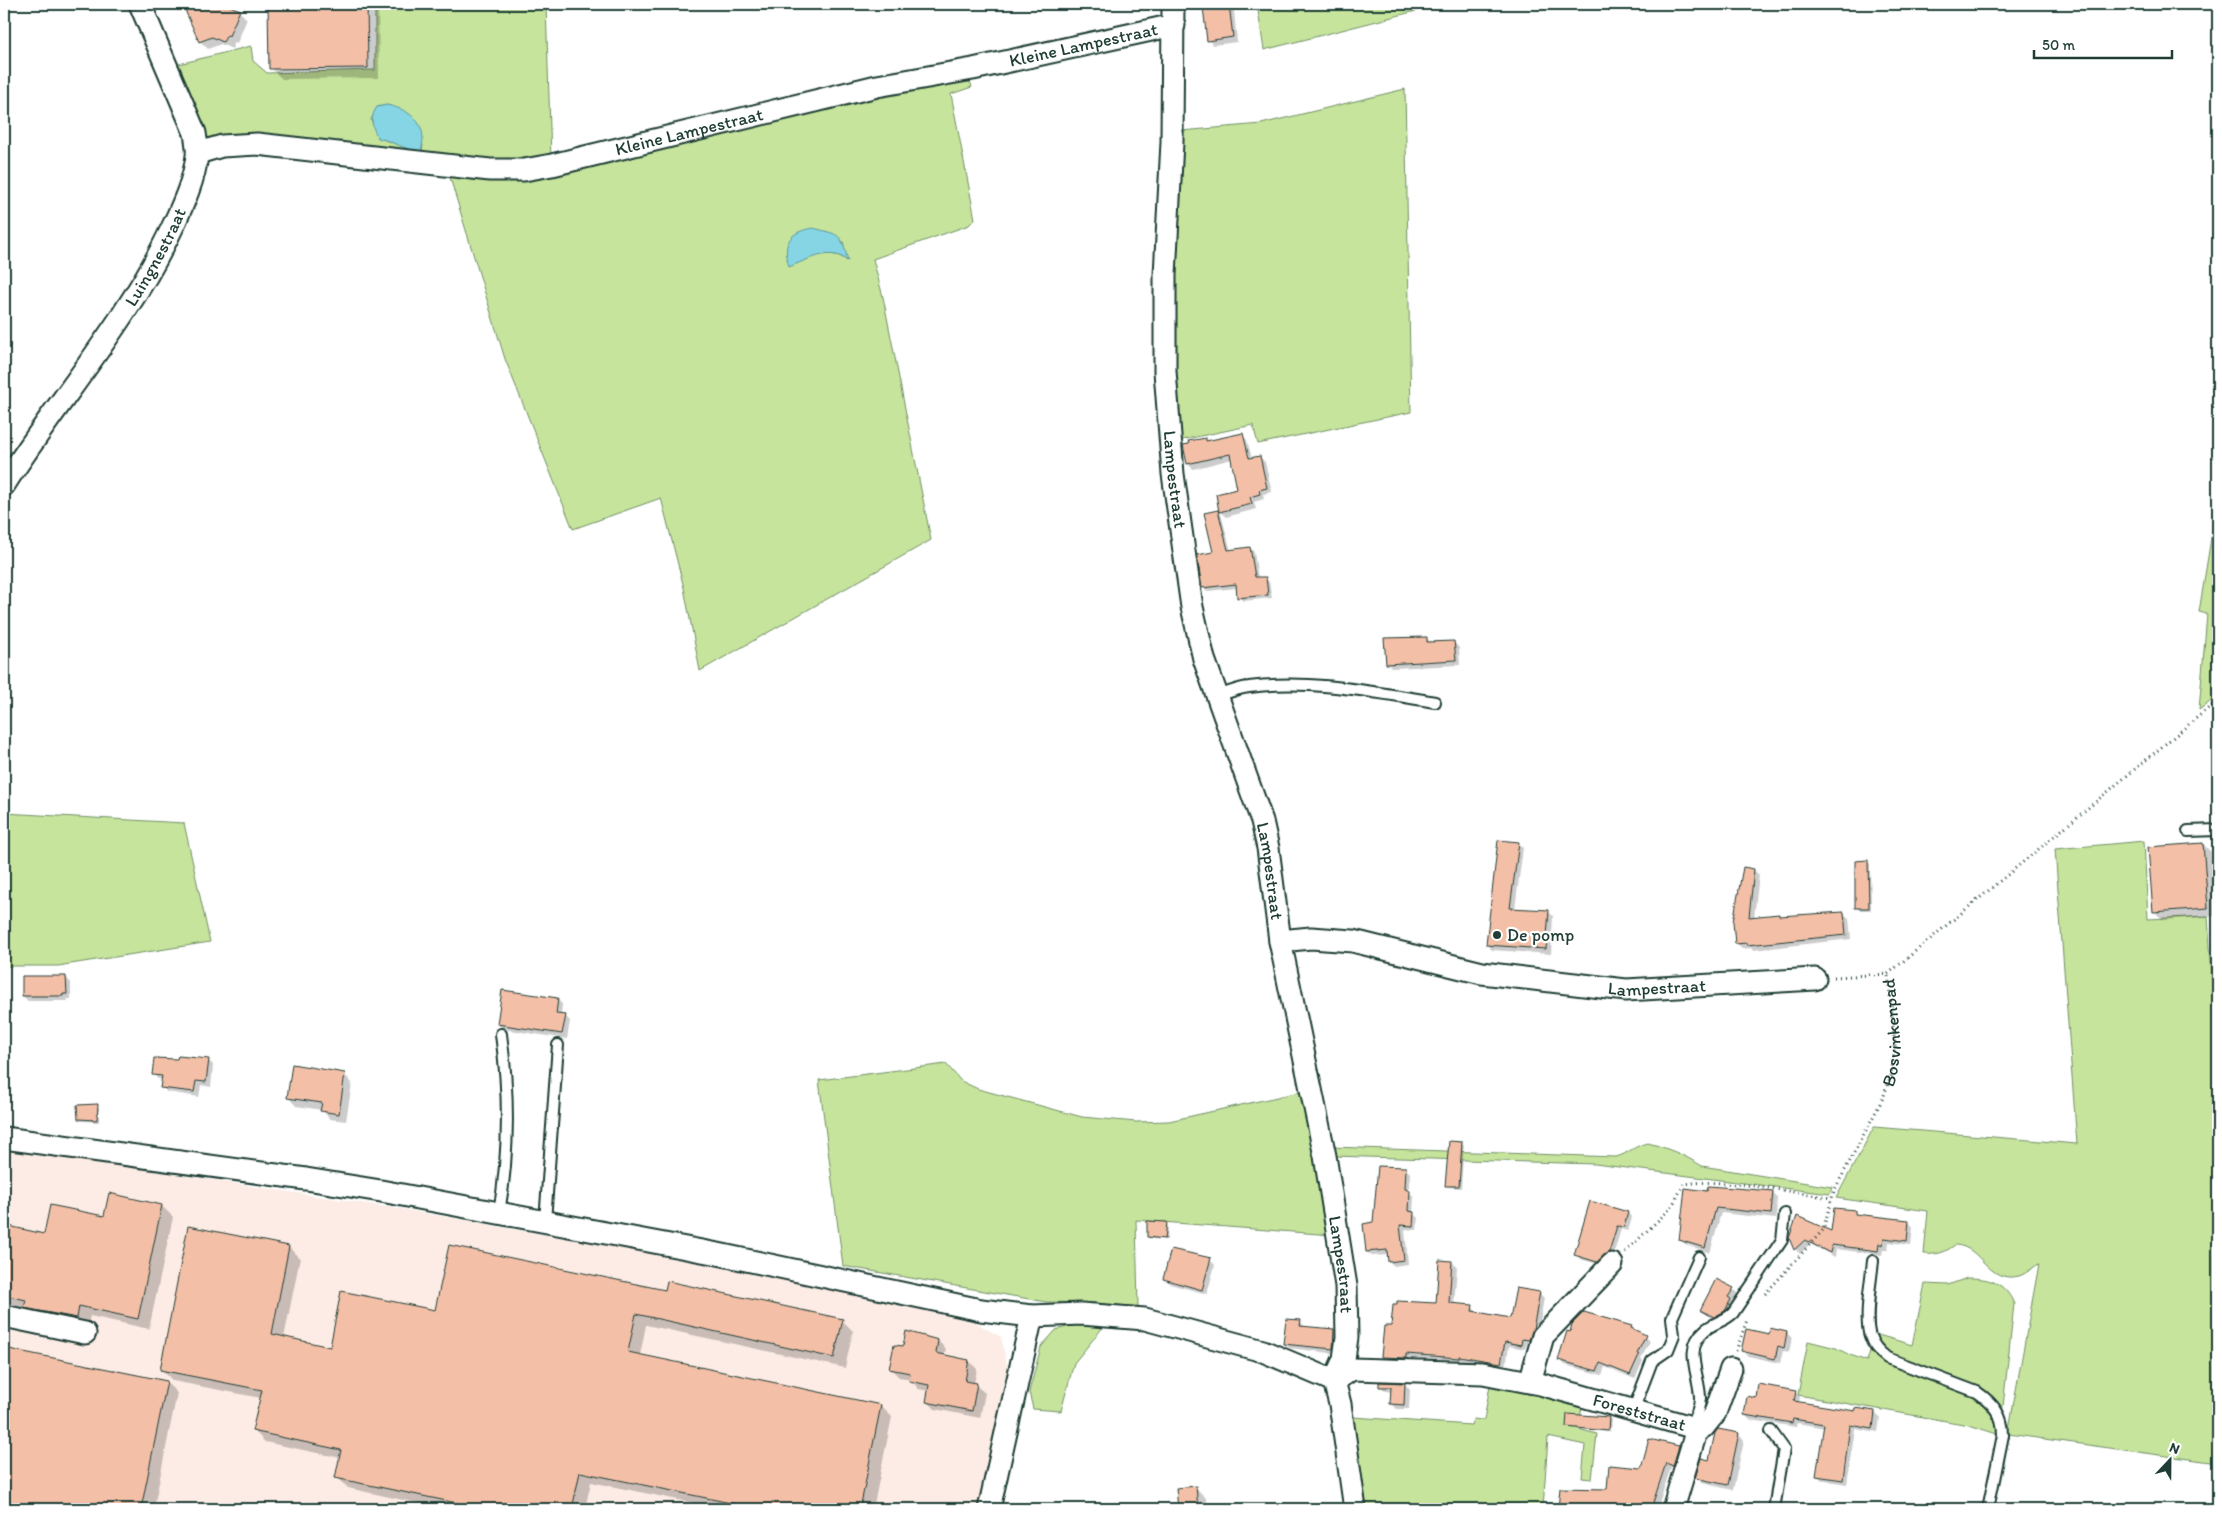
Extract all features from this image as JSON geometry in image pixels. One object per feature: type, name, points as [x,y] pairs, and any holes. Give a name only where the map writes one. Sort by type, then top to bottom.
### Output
[{"type":"street","name":"Luingnestraat","points":[[4,485],[98,352],[153,267],[185,199],[195,171],[198,154],[195,133],[140,4]]},
{"type":"street","name":"Lampestraat","points":[[1173,4],[1172,142],[1165,275],[1165,371],[1173,474],[1192,607],[1204,659],[1216,697],[1262,820],[1268,848],[1280,941],[1325,1156],[1346,1286],[1346,1344],[1344,1359],[1334,1381]]},
{"type":"street","name":"Kleine Lampestraat","points":[[198,154],[222,146],[257,144],[490,170],[524,170],[561,163],[877,86],[973,69],[1174,26]]},
{"type":"street","name":"Lampestraat","points":[[1280,941],[1311,938],[1353,941],[1482,973],[1626,990],[1815,979]]},
{"type":"street","points":[[4,1138],[306,1179],[499,1212],[718,1254],[981,1310],[1032,1316],[1081,1314],[1145,1319],[1263,1351],[1334,1381],[1340,1404],[1355,1509]]},
{"type":"street","points":[[1530,1382],[1543,1336],[1612,1264]]},
{"type":"street","points":[[4,1316],[86,1333]]},
{"type":"street","points":[[989,1509],[1032,1316]]},
{"type":"street","name":"Foreststraat","points":[[1334,1381],[1352,1369],[1483,1373],[1530,1382],[1692,1427],[1694,1439],[1673,1509]]},
{"type":"street","points":[[1692,1427],[1703,1428],[1714,1413],[1731,1369]]},
{"type":"lane","points":[[1216,697],[1247,687],[1300,684],[1336,686],[1435,702]]},
{"type":"lane","points":[[2188,831],[2218,830]]},
{"type":"lane","points":[[499,1212],[504,1168],[506,1072],[501,1034]]},
{"type":"lane","points":[[545,1221],[558,1045]]},
{"type":"lane","points":[[1692,1427],[1700,1397],[1693,1358],[1698,1339],[1704,1331],[1726,1320],[1733,1313],[1782,1240],[1785,1214]]},
{"type":"lane","points":[[1633,1411],[1652,1361],[1668,1350],[1674,1335],[1672,1318],[1699,1257]]},
{"type":"lane","points":[[1873,1261],[1869,1335],[1877,1350],[1887,1358],[1977,1392],[1989,1400],[1999,1413],[2003,1426],[2003,1435],[1988,1509]]},
{"type":"lane","points":[[1771,1431],[1784,1449],[1774,1509]]},
{"type":"path","name":"Bosvinkenpad","points":[[1762,1298],[1822,1230],[1832,1198],[1883,1098],[1891,1076],[1895,1047],[1888,974],[2218,702]]},
{"type":"path","points":[[1815,979],[1888,974]]},
{"type":"path","points":[[1612,1264],[1671,1208],[1684,1184],[1752,1186],[1832,1198]]},
{"type":"path","points":[[1731,1369],[1749,1316]]},
{"type":"shaded area","points":[[4,1148],[402,1209],[815,1283],[975,1322],[1001,1337],[1009,1374],[978,1509],[4,1509]]},
{"type":"green space","points":[[375,4],[546,4],[551,159],[534,164],[421,157],[423,145],[387,105],[377,107],[371,120],[379,138],[405,147],[405,156],[207,141],[175,65],[251,46],[253,61],[267,73],[375,70]]},
{"type":"green space","points":[[1257,4],[1443,4],[1264,50]]},
{"type":"green space","points":[[968,75],[972,87],[951,94],[975,219],[969,225],[873,259],[883,297],[931,540],[700,671],[684,588],[661,498],[573,529],[505,359],[448,171],[503,181]],"holes":[[[843,241],[847,261],[841,257],[826,254],[789,266]]]},
{"type":"green space","points":[[1405,89],[1411,412],[1258,444],[1253,425],[1177,441],[1171,396],[1181,131],[1261,124]]},
{"type":"green space","points":[[2218,495],[2218,696],[2199,710],[2207,614],[2199,612]]},
{"type":"green space","points":[[4,813],[184,823],[210,942],[58,966],[4,966]]},
{"type":"green space","points":[[2144,841],[2148,919],[2208,916],[2214,1010],[2218,1010],[2218,1463],[2008,1434],[2039,1264],[2022,1275],[2008,1277],[1999,1275],[1972,1251],[1964,1247],[1955,1245],[1940,1253],[1924,1254],[1928,1211],[1836,1198],[1874,1127],[2077,1144],[2055,849]]},
{"type":"green space","points":[[946,1064],[961,1081],[978,1089],[1082,1117],[1136,1122],[1169,1121],[1304,1091],[1332,1235],[1136,1220],[1138,1307],[1097,1303],[1046,1302],[843,1266],[819,1080]]},
{"type":"green space","points":[[1648,1143],[1676,1152],[1702,1166],[1832,1187],[1830,1194],[1595,1164],[1333,1156],[1331,1147],[1616,1157]]},
{"type":"green space","points":[[1967,1278],[1989,1280],[2001,1286],[2014,1304],[2000,1435],[1969,1425],[1798,1395],[1808,1341],[1836,1348],[1867,1361],[1875,1334],[1912,1345],[1925,1284],[1948,1285]]},
{"type":"green space","points":[[1081,1323],[1104,1326],[1074,1363],[1061,1411],[1033,1409],[1029,1392],[1041,1347],[1056,1330]]},
{"type":"green space","points":[[1491,1379],[1583,1401],[1578,1429],[1597,1434],[1592,1479],[1582,1478],[1585,1445],[1548,1437],[1543,1509],[1367,1509],[1353,1417],[1471,1425],[1473,1419],[1484,1420]]},
{"type":"water","points":[[387,105],[404,110],[416,120],[422,133],[421,151],[415,151],[378,138],[373,126],[373,115],[377,107]]},
{"type":"water","points":[[813,228],[835,234],[844,245],[848,261],[841,257],[827,254],[789,267],[786,251],[789,240],[798,232]]},
{"type":"building","points":[[201,4],[225,4],[240,10],[229,36],[227,35],[223,42],[212,37],[199,42],[185,10]]},
{"type":"building","points":[[268,4],[367,4],[368,68],[269,69]]},
{"type":"building","points":[[1229,4],[1233,37],[1207,41],[1203,7]]},
{"type":"building","points":[[1243,433],[1249,458],[1260,456],[1267,488],[1259,490],[1260,494],[1250,497],[1252,504],[1219,512],[1216,494],[1237,489],[1230,454],[1187,464],[1183,445],[1189,444],[1188,441],[1206,438],[1206,441]]},
{"type":"building","points":[[1218,510],[1228,550],[1250,547],[1255,577],[1266,577],[1268,595],[1237,598],[1236,584],[1202,588],[1197,555],[1213,552],[1204,513]]},
{"type":"building","points":[[1427,637],[1427,642],[1454,641],[1456,660],[1386,664],[1384,638]]},
{"type":"building","points":[[1498,840],[1519,842],[1510,908],[1549,910],[1546,949],[1486,945]]},
{"type":"building","points":[[2203,843],[2208,908],[2153,912],[2148,847]]},
{"type":"building","points":[[1868,860],[1869,908],[1855,908],[1855,861]]},
{"type":"building","points":[[1743,867],[1754,869],[1749,917],[1844,912],[1846,935],[1747,945],[1747,943],[1735,944],[1733,922]]},
{"type":"building","points":[[22,976],[66,976],[67,994],[63,994],[63,996],[22,996]]},
{"type":"building","points":[[502,990],[558,998],[556,1014],[566,1015],[562,1034],[497,1024]]},
{"type":"building","points":[[178,1056],[209,1059],[206,1082],[196,1081],[194,1092],[160,1088],[162,1076],[152,1075],[154,1058],[177,1059]]},
{"type":"building","points":[[292,1064],[345,1073],[339,1114],[320,1111],[322,1103],[287,1098]]},
{"type":"building","points":[[98,1104],[97,1120],[78,1119],[77,1105]]},
{"type":"building","points":[[1449,1141],[1462,1142],[1459,1186],[1445,1186]]},
{"type":"building","points":[[1378,1166],[1406,1167],[1405,1189],[1410,1191],[1409,1211],[1414,1212],[1413,1226],[1400,1225],[1404,1260],[1388,1262],[1387,1250],[1366,1252],[1363,1224],[1373,1222]]},
{"type":"building","points":[[1708,1186],[1773,1191],[1771,1214],[1716,1208],[1705,1248],[1679,1240],[1685,1188],[1707,1191]]},
{"type":"building","points":[[109,1193],[162,1205],[138,1319],[79,1306],[77,1318],[24,1308],[26,1300],[4,1295],[4,1225],[44,1234],[50,1205],[104,1216]]},
{"type":"building","points":[[1590,1201],[1628,1212],[1624,1227],[1617,1226],[1609,1252],[1597,1262],[1574,1255]]},
{"type":"building","points":[[1834,1208],[1855,1210],[1855,1214],[1909,1220],[1907,1241],[1884,1238],[1883,1245],[1879,1244],[1878,1251],[1832,1245],[1830,1253],[1805,1240],[1794,1250],[1789,1238],[1797,1216],[1831,1231]]},
{"type":"building","points":[[1147,1221],[1167,1222],[1165,1239],[1147,1237]]},
{"type":"building","points":[[188,1226],[289,1246],[272,1334],[330,1347],[341,1291],[435,1310],[449,1245],[665,1290],[667,1281],[843,1319],[834,1358],[636,1314],[628,1352],[881,1405],[860,1509],[760,1509],[580,1472],[572,1509],[486,1509],[335,1478],[341,1450],[252,1431],[262,1390],[160,1370]]},
{"type":"building","points":[[1171,1249],[1211,1258],[1202,1290],[1163,1279]]},
{"type":"building","points":[[1439,1260],[1452,1261],[1449,1303],[1473,1305],[1472,1311],[1510,1318],[1516,1288],[1540,1292],[1529,1340],[1522,1339],[1521,1345],[1505,1342],[1501,1363],[1459,1356],[1459,1358],[1406,1354],[1406,1358],[1381,1357],[1384,1326],[1391,1326],[1393,1305],[1397,1305],[1397,1301],[1436,1303]]},
{"type":"building","points":[[1716,1279],[1734,1288],[1728,1297],[1731,1299],[1725,1311],[1714,1317],[1700,1310]]},
{"type":"building","points":[[1584,1312],[1632,1326],[1631,1328],[1646,1335],[1630,1375],[1600,1363],[1597,1371],[1558,1360],[1567,1331],[1570,1332],[1572,1324]]},
{"type":"building","points":[[1286,1319],[1301,1320],[1300,1326],[1334,1329],[1333,1349],[1283,1344]]},
{"type":"building","points":[[1770,1328],[1787,1332],[1784,1348],[1778,1346],[1775,1359],[1741,1351],[1746,1329],[1769,1334]]},
{"type":"building","points":[[906,1331],[938,1340],[936,1353],[969,1360],[965,1381],[977,1383],[972,1411],[926,1402],[929,1385],[909,1381],[910,1373],[889,1369],[894,1345],[903,1346]]},
{"type":"building","points":[[4,1348],[167,1381],[141,1509],[4,1509]]},
{"type":"building","points":[[1379,1382],[1405,1383],[1404,1405],[1390,1404],[1391,1387],[1379,1387]]},
{"type":"building","points":[[1758,1384],[1796,1391],[1794,1401],[1855,1411],[1856,1408],[1875,1411],[1873,1429],[1850,1425],[1843,1480],[1816,1476],[1824,1424],[1793,1419],[1792,1423],[1744,1415],[1747,1396],[1756,1398]]},
{"type":"building","points":[[1567,1414],[1609,1417],[1608,1431],[1566,1427]]},
{"type":"building","points":[[1718,1429],[1739,1433],[1728,1485],[1695,1478],[1701,1458],[1709,1460],[1715,1433]]},
{"type":"building","points":[[1649,1439],[1679,1446],[1673,1466],[1666,1463],[1651,1509],[1558,1509],[1560,1488],[1607,1489],[1609,1465],[1641,1468]]},
{"type":"building","points":[[1196,1486],[1198,1509],[1178,1509],[1176,1488]]},
{"type":"place","name":"De pomp","points":[[1497,935]]}]
